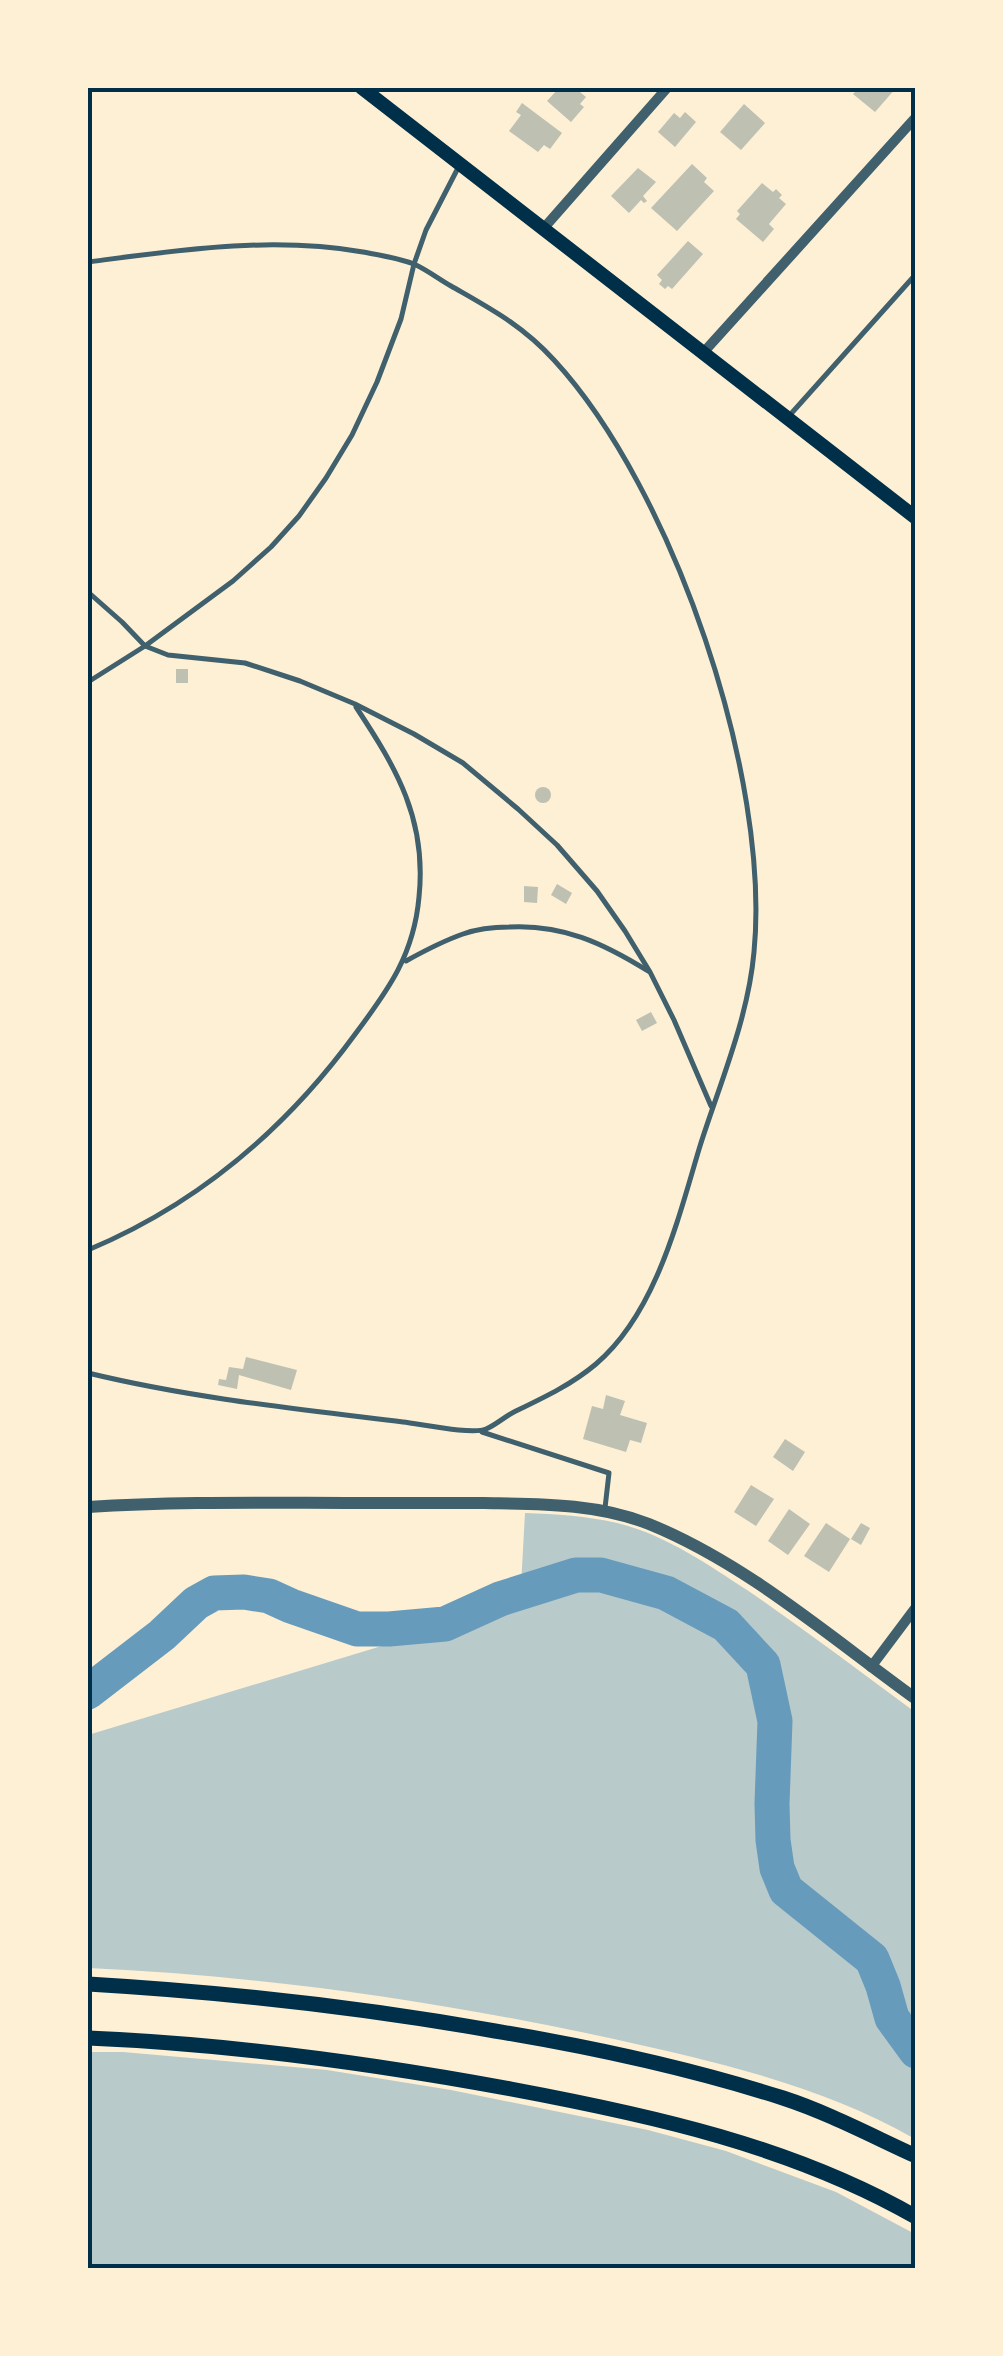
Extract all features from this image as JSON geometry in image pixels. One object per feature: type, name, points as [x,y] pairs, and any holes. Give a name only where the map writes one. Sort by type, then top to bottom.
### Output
[{"type":"main road","points":[[362,88],[916,518]]},
{"type":"main road","points":[[88,1984],[279,1999],[424,2018],[581,2046],[786,2099],[916,2156]]},
{"type":"main road","points":[[88,2038],[291,2054],[415,2071],[569,2100],[768,2150],[828,2173],[916,2217]]},
{"type":"street","points":[[543,229],[667,88]]},
{"type":"street","points":[[702,354],[916,117]]},
{"type":"street","points":[[88,1508],[397,1502],[576,1506],[605,1511],[650,1525],[708,1552],[767,1590],[916,1699]]},
{"type":"street","points":[[871,1667],[916,1607]]},
{"type":"lane","points":[[88,682],[233,581],[299,516],[352,435],[377,382],[401,320],[414,264],[439,202],[460,164]]},
{"type":"lane","points":[[88,262],[226,246],[295,244],[342,249],[414,264],[491,307],[526,332],[553,359],[609,432],[643,492],[702,631],[740,771],[756,876],[752,968],[736,1035],[651,1289],[620,1338],[599,1362],[576,1379],[482,1432]]},
{"type":"lane","points":[[787,419],[916,274]]},
{"type":"lane","points":[[88,592],[144,646],[168,655],[245,663],[300,681],[414,734],[463,763],[557,845],[597,892],[650,972],[712,1108]]},
{"type":"lane","points":[[88,1250],[193,1195],[267,1136],[341,1054],[404,962],[420,898],[414,820],[389,756],[354,704]]},
{"type":"lane","points":[[404,962],[466,932],[530,926],[560,929],[588,938],[650,972]]},
{"type":"lane","points":[[88,1373],[246,1402],[482,1432],[609,1473],[605,1511]]},
{"type":"shaded area","points":[[525,1513],[606,1521],[668,1542],[747,1590],[915,1712],[915,2139],[844,2104],[769,2078],[549,2025],[286,1984],[88,1968],[88,1735],[520,1604]]},
{"type":"shaded area","points":[[88,2052],[327,2070],[451,2090],[648,2130],[726,2151],[836,2192],[915,2234],[915,2268],[88,2268]]},
{"type":"building","points":[[559,88],[575,88],[586,97],[580,104],[584,107],[571,122],[547,101]]},
{"type":"building","points":[[859,88],[896,88],[875,112],[853,94]]},
{"type":"building","points":[[522,103],[562,133],[550,149],[544,145],[538,152],[509,131],[521,115],[516,112]]},
{"type":"building","points":[[744,104],[765,123],[741,150],[720,132]]},
{"type":"building","points":[[685,112],[696,122],[675,147],[658,132],[674,113],[680,118]]},
{"type":"building","points":[[692,164],[714,191],[677,231],[651,208]]},
{"type":"building","points":[[638,168],[656,182],[643,196],[647,201],[641,200],[629,213],[611,196]]},
{"type":"building","points":[[762,183],[773,192],[776,189],[786,204],[769,224],[774,229],[763,242],[736,219],[740,214],[737,211]]},
{"type":"building","points":[[688,241],[703,254],[672,289],[665,289],[657,275]]},
{"type":"building","points":[[176,669],[188,669],[188,683],[176,683]]},
{"type":"building","points":[[543,787],[551,795],[543,803],[535,795]]},
{"type":"building","points":[[557,884],[572,893],[566,904],[551,895]]},
{"type":"building","points":[[524,886],[538,887],[537,903],[524,902]]},
{"type":"building","points":[[651,1012],[657,1023],[642,1031],[636,1020]]},
{"type":"building","points":[[246,1357],[297,1370],[291,1390],[239,1375],[237,1389],[218,1385],[219,1379],[226,1380],[229,1367],[243,1369]]},
{"type":"building","points":[[606,1395],[625,1401],[620,1415],[647,1423],[641,1443],[630,1440],[626,1452],[583,1439],[592,1406],[603,1409]]},
{"type":"building","points":[[785,1439],[805,1452],[793,1471],[773,1457]]},
{"type":"building","points":[[751,1485],[774,1499],[756,1526],[734,1512]]},
{"type":"building","points":[[789,1509],[810,1524],[788,1555],[768,1541]]},
{"type":"building","points":[[826,1523],[850,1539],[829,1572],[804,1556]]},
{"type":"building","points":[[861,1523],[870,1528],[861,1545],[851,1539]]},
{"type":"waterway","points":[[88,1692],[162,1635],[196,1603],[214,1593],[269,1596],[357,1629],[445,1624],[500,1599],[576,1575],[601,1575],[666,1593],[726,1625],[763,1665],[775,1721],[772,1804],[777,1868],[786,1890],[872,1959],[892,2018],[916,2051]]}]
